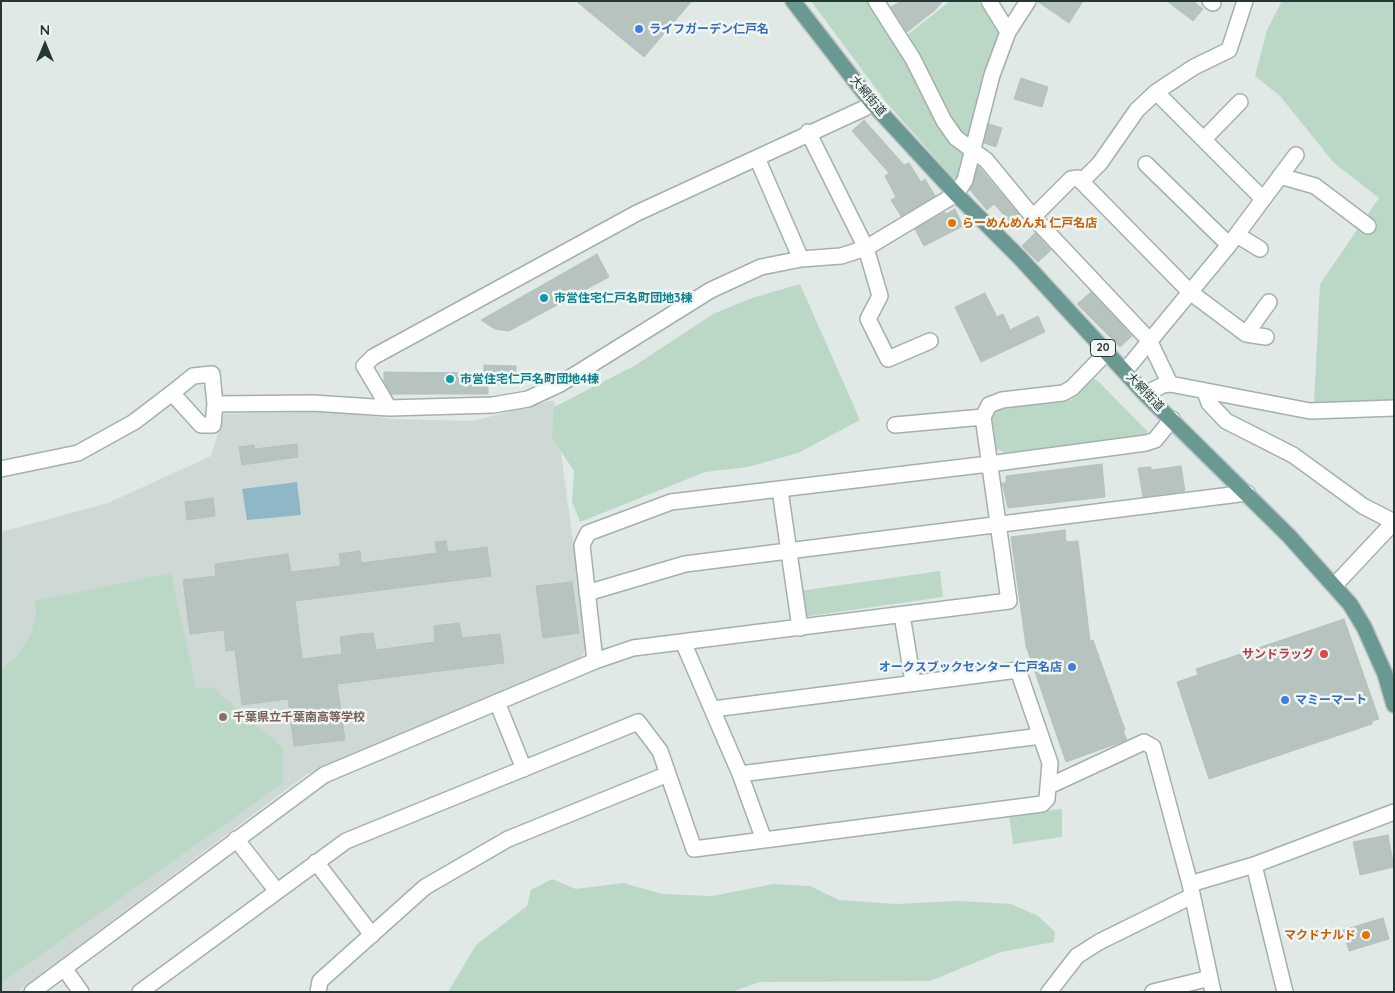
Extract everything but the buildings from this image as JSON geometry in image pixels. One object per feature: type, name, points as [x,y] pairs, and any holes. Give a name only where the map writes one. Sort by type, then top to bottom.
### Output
[{"type":"main road","name":"大網街道","points":[[793,1],[872,103],[956,194],[1020,258],[1144,394],[1248,493],[1350,604],[1364,627],[1385,674],[1394,705]]},
{"type":"street","points":[[876,1],[913,59],[944,121],[956,138],[986,160],[1033,217],[1149,340],[1170,384]]},
{"type":"street","points":[[989,1],[1008,32]]},
{"type":"street","points":[[215,404],[313,402],[389,408],[493,405],[528,398],[560,384],[711,290],[761,267],[800,260],[841,256],[866,248],[956,194],[966,180],[992,75],[1008,32],[1028,1]]},
{"type":"street","points":[[1082,181],[1100,163],[1137,110],[1156,92],[1194,67],[1229,50],[1245,1]]},
{"type":"street","points":[[1156,92],[1262,198]]},
{"type":"street","points":[[1204,139],[1240,102]]},
{"type":"street","points":[[389,408],[364,366],[373,357],[637,213],[757,158],[808,132],[865,108],[872,103]]},
{"type":"street","points":[[808,132],[866,248],[880,296],[868,319],[888,359],[930,341]]},
{"type":"street","points":[[1125,371],[1233,240],[1262,198],[1296,155]]},
{"type":"street","points":[[757,158],[800,260]]},
{"type":"street","points":[[1146,164],[1233,240],[1260,249]]},
{"type":"street","points":[[1280,176],[1314,186],[1368,226]]},
{"type":"street","points":[[1033,217],[1071,179],[1078,178],[1190,292],[1246,334],[1266,337]]},
{"type":"street","points":[[1246,334],[1269,302]]},
{"type":"street","points":[[32,992],[324,775],[595,661],[633,648],[1009,601],[983,417],[989,405],[1002,400],[1063,393],[1072,388],[1107,352]]},
{"type":"street","points":[[1,469],[78,453],[134,422],[193,376],[212,374],[215,404],[213,425],[201,425],[172,393]]},
{"type":"street","points":[[1144,394],[1162,384],[1170,384],[1310,410],[1394,408]]},
{"type":"street","points":[[1205,392],[1209,403],[1226,421],[1293,455],[1363,506],[1394,522],[1334,586]]},
{"type":"street","points":[[895,425],[983,417]]},
{"type":"street","points":[[595,661],[582,545],[588,533],[671,502],[780,490],[1146,443],[1155,440],[1172,419]]},
{"type":"street","points":[[780,490],[800,628]]},
{"type":"street","points":[[587,593],[685,564],[1248,493]]},
{"type":"street","points":[[902,615],[913,682]]},
{"type":"street","points":[[684,642],[740,774],[764,840]]},
{"type":"street","points":[[140,992],[276,890],[346,841],[638,722],[660,751],[694,849],[1042,804],[1047,799],[1050,763],[1018,670],[713,709]]},
{"type":"street","points":[[497,702],[524,768]]},
{"type":"street","points":[[740,774],[1041,736]]},
{"type":"street","points":[[1049,786],[1144,742],[1153,747],[1191,890],[1211,985],[1153,992]]},
{"type":"street","points":[[318,992],[320,981],[425,887],[508,839],[668,774]]},
{"type":"street","points":[[1049,992],[1076,956],[1191,890],[1254,864],[1394,812]]},
{"type":"street","points":[[236,839],[276,890]]},
{"type":"street","points":[[316,862],[372,935]]},
{"type":"street","points":[[1254,864],[1285,992]]},
{"type":"street","points":[[64,968],[81,992]]},
{"type":"shaded area","name":"千葉県立千葉南高等学校","points":[[554,400],[587,647],[580,660],[307,774],[17,992],[1,992],[1,532],[108,503],[211,456],[224,414],[338,411],[392,419],[473,421]]},
{"type":"green space","points":[[811,1],[872,1],[899,45],[941,126],[968,160],[963,178],[955,180],[886,102]]},
{"type":"green space","points":[[950,1],[978,1],[1002,35],[970,143],[949,122],[937,87],[905,37]]},
{"type":"green space","points":[[1282,1],[1394,1],[1394,403],[1314,404],[1320,284],[1379,198],[1334,163],[1280,96],[1255,76],[1267,30]]},
{"type":"green space","points":[[800,284],[860,420],[798,453],[748,467],[705,472],[580,522],[572,501],[574,471],[552,438],[554,407],[634,366],[713,314],[752,298]]},
{"type":"green space","points":[[1091,379],[1097,380],[1148,432],[1143,436],[1005,453],[994,448],[992,417],[999,409],[1071,400]]},
{"type":"green space","points":[[940,571],[943,597],[803,617],[799,591]]},
{"type":"green space","points":[[171,573],[196,688],[212,687],[283,748],[283,783],[1,983],[1,669],[17,656],[31,634],[36,613],[35,601]]},
{"type":"green space","points":[[1062,809],[1062,837],[1013,844],[1009,815]]},
{"type":"green space","points":[[552,879],[576,889],[623,883],[663,894],[712,896],[773,884],[810,886],[839,900],[896,904],[958,901],[1011,904],[1038,916],[1055,932],[1054,942],[1001,952],[930,981],[760,982],[731,992],[448,992],[476,945],[527,906],[531,890]]},
{"type":"water","points":[[297,482],[301,515],[247,520],[242,489]]},
{"type":"place","name":"ライフガーデン仁戸名","points":[[639,29]]},
{"type":"place","name":"らーめんめん丸 仁戸名店","points":[[952,223]]},
{"type":"place","name":"市営住宅仁戸名町団地3棟","points":[[544,298]]},
{"type":"place","name":"市営住宅仁戸名町団地4棟","points":[[450,379]]},
{"type":"place","name":"サンドラッグ","points":[[1324,654]]},
{"type":"place","name":"オークスブックセンター 仁戸名店","points":[[1072,667]]},
{"type":"place","name":"マミーマート","points":[[1285,700]]},
{"type":"place","name":"千葉県立千葉南高等学校","points":[[223,717]]},
{"type":"place","name":"マクドナルド","points":[[1366,935]]}]
